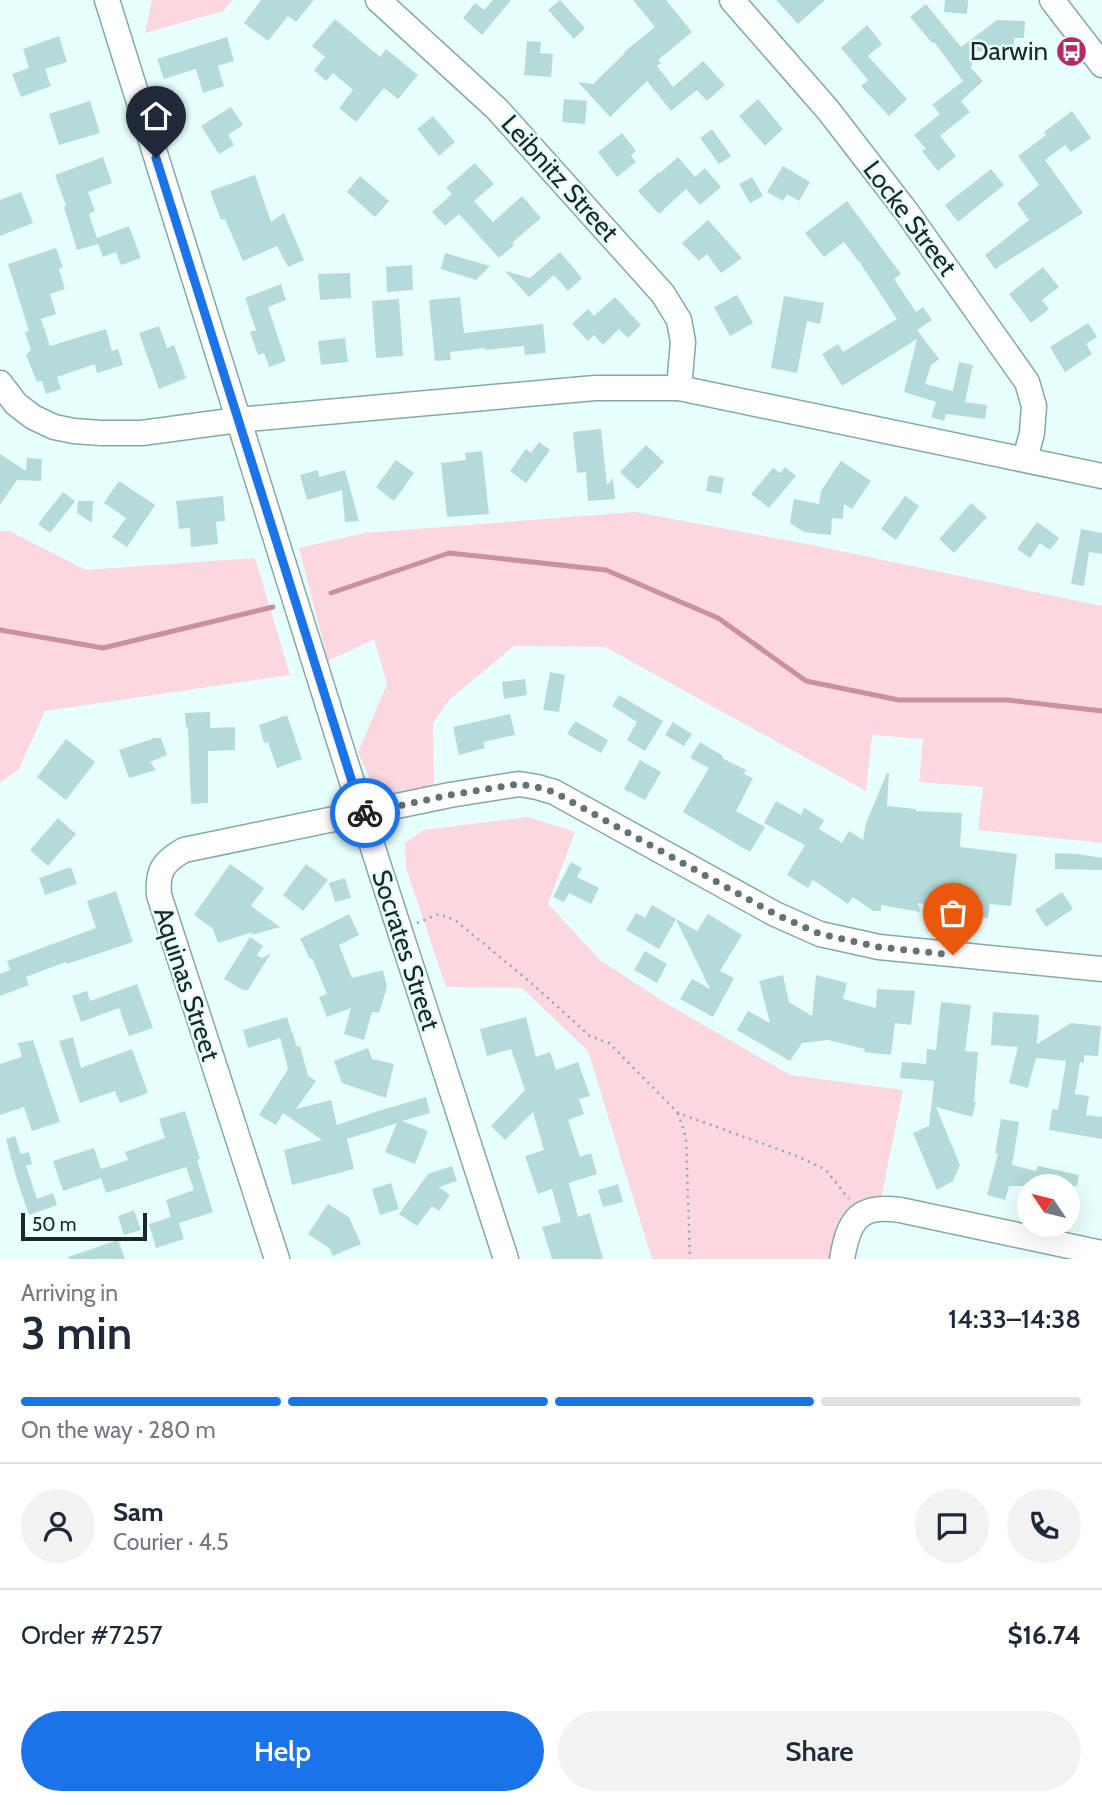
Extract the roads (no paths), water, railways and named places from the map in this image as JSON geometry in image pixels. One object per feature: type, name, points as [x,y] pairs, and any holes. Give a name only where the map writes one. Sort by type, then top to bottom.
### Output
[{"type":"street","name":"Socrates Street","points":[[107,0],[362,814],[506,1259]]},
{"type":"street","name":"Leibnitz Street","points":[[378,0],[497,108],[663,294],[679,320],[683,342],[679,388]]},
{"type":"street","name":"Locke Street","points":[[732,0],[828,110],[906,211],[1027,382],[1034,406],[1032,433],[1025,459]]},
{"type":"street","points":[[1052,0],[1102,65]]},
{"type":"street","points":[[0,383],[16,404],[33,417],[54,427],[75,431],[142,433],[238,420],[595,388],[679,388],[1102,476]]},
{"type":"street","points":[[362,814],[450,795],[519,784],[537,787],[554,792],[775,914],[820,934],[879,947],[1102,969]]},
{"type":"street","name":"Aquinas Street","points":[[276,1259],[159,895],[158,879],[164,865],[184,850],[362,814]]},
{"type":"street","points":[[842,1259],[846,1236],[854,1221],[868,1209],[884,1208],[1102,1253]]},
{"type":"waterway","points":[[331,593],[449,553],[606,570],[718,618],[806,681],[899,700],[1008,700],[1102,711]]},
{"type":"waterway","points":[[0,630],[103,648],[273,607]]},
{"type":"place","name":"Darwin","points":[[1071,51]]}]
